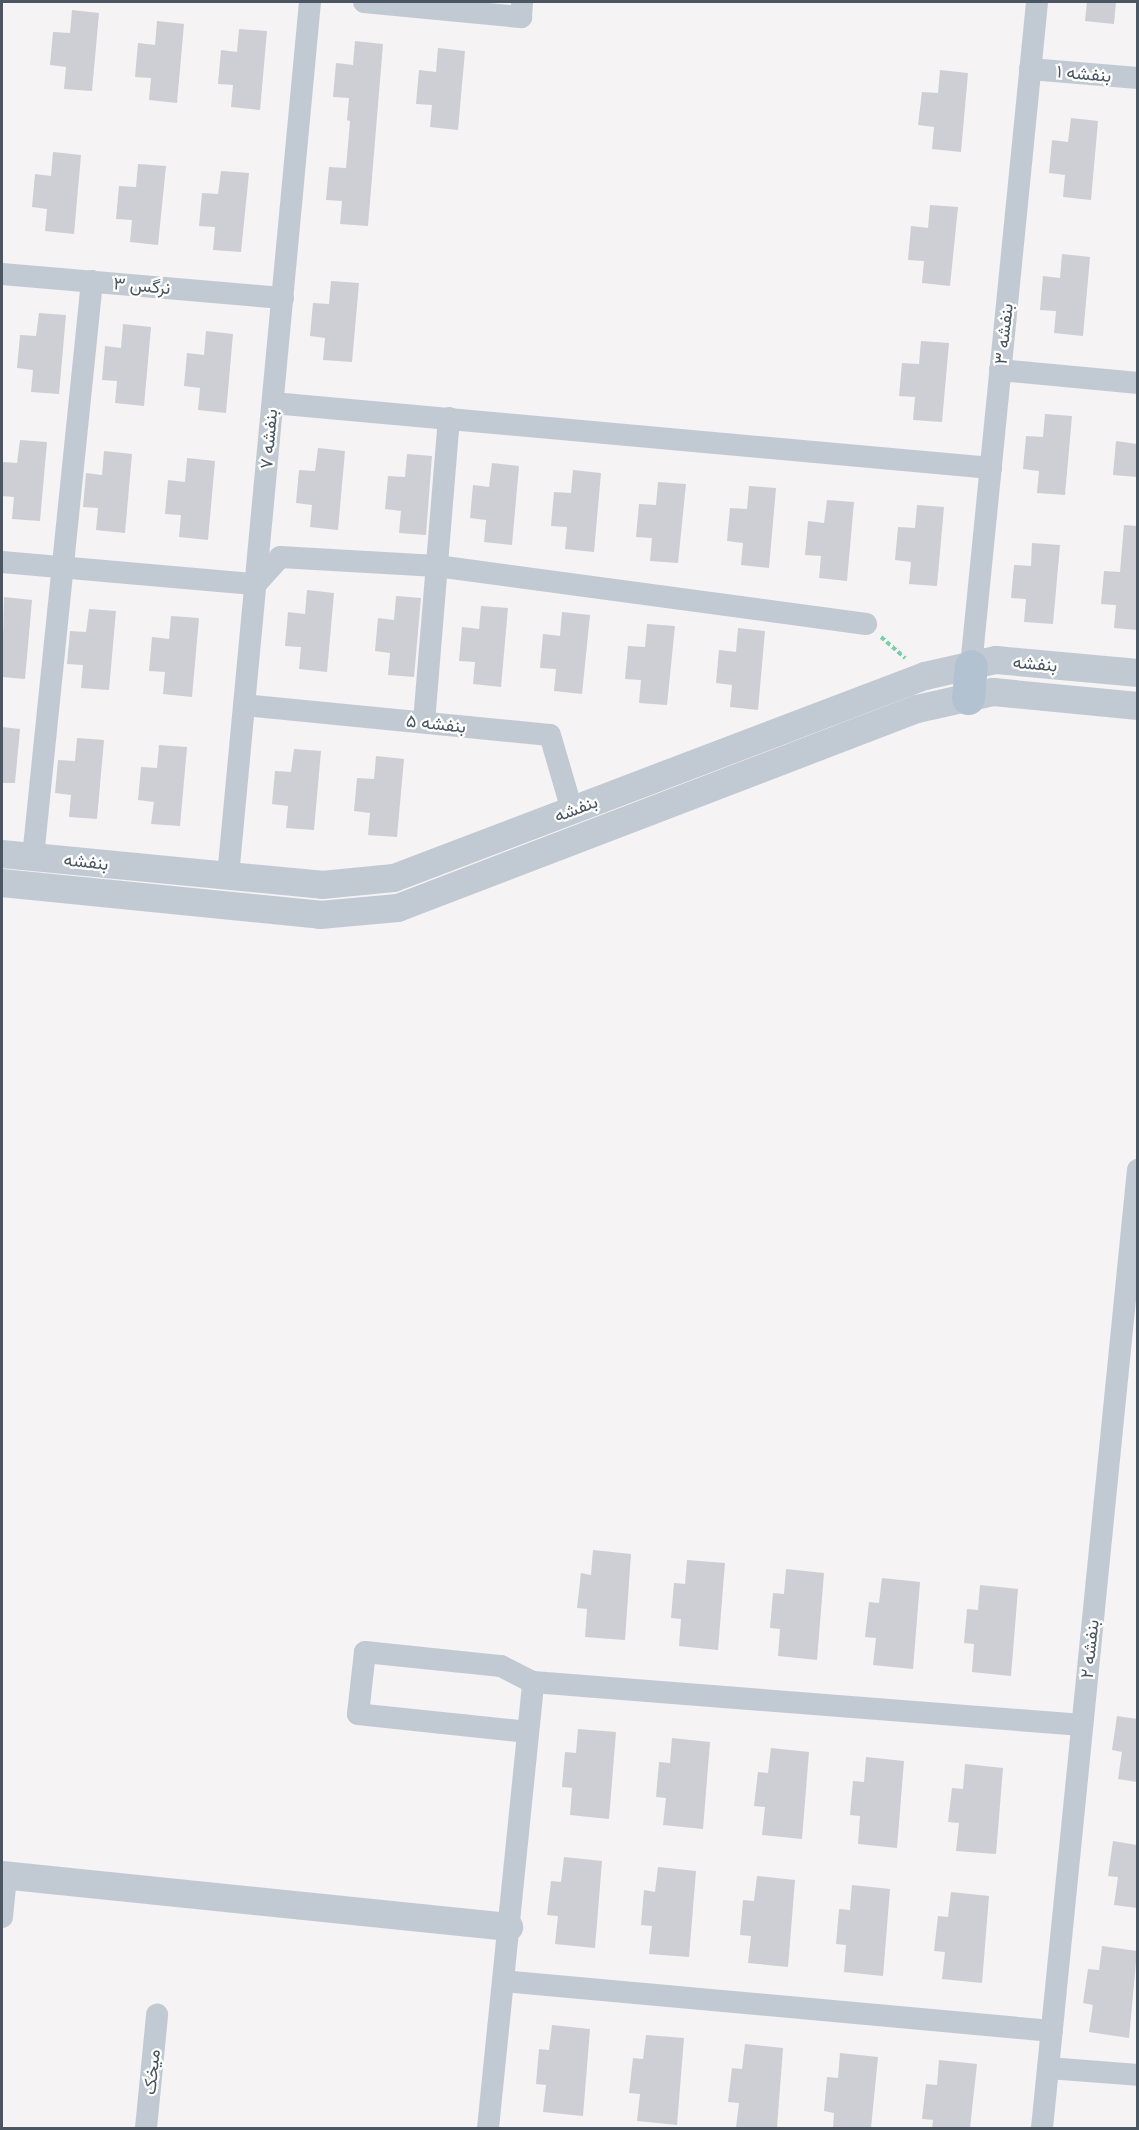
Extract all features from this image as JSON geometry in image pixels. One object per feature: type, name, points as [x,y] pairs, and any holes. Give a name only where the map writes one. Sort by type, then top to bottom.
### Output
[{"type":"main road","points":[[968,698],[971,666]]},
{"type":"street","name":"بنفشه ۷","points":[[228,876],[310,2]]},
{"type":"street","points":[[364,2],[521,17],[522,2]]},
{"type":"street","name":"بنفشه ۳","points":[[971,666],[1036,2]]},
{"type":"street","name":"بنفشه ۱","points":[[1030,69],[1137,78]]},
{"type":"street","name":"نرگس ۳","points":[[2,274],[283,298]]},
{"type":"street","points":[[33,857],[92,281]]},
{"type":"street","points":[[1000,370],[1137,383]]},
{"type":"street","points":[[273,403],[991,468]]},
{"type":"street","points":[[424,722],[449,418]]},
{"type":"street","points":[[2,562],[256,584],[280,557],[437,566],[866,624]]},
{"type":"street","name":"بنفشه","points":[[2,854],[322,885],[394,878],[925,676],[996,660],[1137,673]]},
{"type":"street","name":"بنفشه","points":[[2,883],[320,915],[398,908],[917,709],[993,692],[1137,706]]},
{"type":"street","name":"بنفشه ۵","points":[[244,705],[550,735],[572,810]]},
{"type":"street","name":"بنفشه ۲","points":[[1042,2128],[1137,1170]]},
{"type":"street","points":[[528,1732],[358,1714],[365,1652],[501,1666],[533,1682],[1082,1725]]},
{"type":"street","points":[[488,2128],[533,1682]]},
{"type":"street","points":[[2,1917],[3,1874],[508,1927]]},
{"type":"street","points":[[503,1981],[1052,2031]]},
{"type":"street","name":"میخک","points":[[146,2128],[158,2015]]},
{"type":"street","points":[[1048,2068],[1137,2075]]},
{"type":"path","points":[[866,624],[925,676]]},
{"type":"building","points":[[1087,2],[1116,2],[1114,24],[1085,21]]},
{"type":"building","points":[[72,10],[99,13],[92,91],[64,89],[66,67],[50,65],[53,32],[70,33]]},
{"type":"building","points":[[157,21],[184,24],[177,103],[149,100],[151,78],[135,77],[138,43],[155,45]]},
{"type":"building","points":[[239,29],[267,31],[260,110],[231,107],[233,85],[218,84],[221,50],[237,52]]},
{"type":"building","points":[[355,41],[383,44],[368,226],[340,224],[342,201],[326,200],[329,167],[346,168],[350,121],[347,120],[349,98],[333,97],[336,63],[353,65]]},
{"type":"building","points":[[438,48],[465,51],[458,130],[430,127],[432,105],[416,104],[419,70],[436,72]]},
{"type":"building","points":[[940,70],[968,73],[961,152],[932,149],[934,127],[918,125],[922,92],[938,93]]},
{"type":"building","points":[[1071,118],[1098,121],[1091,200],[1063,197],[1065,175],[1049,173],[1052,140],[1068,142]]},
{"type":"building","points":[[53,152],[81,155],[74,234],[45,231],[47,209],[32,207],[35,174],[51,176]]},
{"type":"building","points":[[138,164],[166,166],[158,245],[130,242],[132,220],[116,219],[119,186],[136,187]]},
{"type":"building","points":[[221,171],[249,173],[241,252],[213,250],[215,227],[199,226],[202,193],[218,194]]},
{"type":"building","points":[[930,205],[958,207],[950,286],[922,283],[924,261],[908,260],[911,226],[928,228]]},
{"type":"building","points":[[1062,254],[1090,257],[1083,336],[1054,333],[1056,311],[1040,310],[1043,276],[1060,278]]},
{"type":"building","points":[[331,281],[359,283],[352,362],[323,360],[325,338],[310,336],[313,303],[329,304]]},
{"type":"building","points":[[39,313],[66,315],[59,394],[31,392],[33,370],[17,368],[20,335],[36,336]]},
{"type":"building","points":[[123,324],[151,327],[144,406],[115,403],[117,381],[102,380],[105,346],[121,348]]},
{"type":"building","points":[[206,331],[233,334],[226,413],[198,410],[200,388],[184,386],[187,353],[204,355]]},
{"type":"building","points":[[921,341],[949,343],[942,422],[913,420],[915,397],[899,396],[902,363],[919,364]]},
{"type":"building","points":[[1045,414],[1072,416],[1065,495],[1037,493],[1039,471],[1023,469],[1026,436],[1043,437]]},
{"type":"building","points":[[20,440],[47,442],[40,521],[12,519],[14,497],[2,496],[2,462],[17,463]]},
{"type":"building","points":[[1116,441],[1137,444],[1137,477],[1113,475]]},
{"type":"building","points":[[318,448],[345,451],[338,530],[310,527],[312,505],[296,503],[299,470],[315,471]]},
{"type":"building","points":[[104,451],[132,454],[125,533],[96,530],[98,508],[83,507],[86,473],[102,475]]},
{"type":"building","points":[[407,454],[432,456],[426,535],[399,533],[401,511],[385,509],[388,476],[405,477]]},
{"type":"building","points":[[187,458],[215,461],[208,540],[179,537],[181,515],[165,514],[168,480],[185,482]]},
{"type":"building","points":[[492,463],[519,466],[512,545],[484,542],[486,520],[470,518],[473,485],[489,487]]},
{"type":"building","points":[[573,470],[601,473],[594,552],[565,549],[567,527],[551,526],[554,492],[571,493]]},
{"type":"building","points":[[658,482],[686,484],[678,563],[650,561],[652,538],[636,537],[639,504],[656,505]]},
{"type":"building","points":[[749,486],[776,488],[769,568],[741,565],[743,543],[727,541],[730,508],[747,509]]},
{"type":"building","points":[[827,500],[854,502],[847,581],[819,578],[821,556],[805,555],[808,521],[824,523]]},
{"type":"building","points":[[917,505],[944,507],[937,586],[909,584],[911,562],[895,560],[898,527],[915,528]]},
{"type":"building","points":[[1124,525],[1137,526],[1137,630],[1114,628],[1116,605],[1101,604],[1104,571],[1120,572]]},
{"type":"building","points":[[1032,543],[1060,545],[1053,624],[1024,622],[1026,599],[1011,598],[1014,565],[1031,566]]},
{"type":"building","points":[[307,590],[334,593],[327,672],[299,669],[301,647],[285,646],[288,612],[305,614]]},
{"type":"building","points":[[396,596],[421,598],[414,677],[388,675],[390,653],[375,651],[378,618],[394,620]]},
{"type":"building","points":[[4,597],[32,600],[25,679],[2,677]]},
{"type":"building","points":[[481,606],[508,608],[501,687],[473,684],[475,662],[459,661],[462,627],[479,629]]},
{"type":"building","points":[[89,609],[116,611],[109,690],[81,688],[83,665],[67,664],[70,631],[86,632]]},
{"type":"building","points":[[562,612],[590,615],[582,694],[554,691],[556,669],[540,668],[543,634],[560,636]]},
{"type":"building","points":[[171,616],[199,618],[192,697],[163,694],[165,672],[149,671],[152,637],[169,639]]},
{"type":"building","points":[[647,624],[675,626],[667,705],[639,703],[641,680],[625,679],[628,646],[645,647]]},
{"type":"building","points":[[738,628],[765,631],[758,710],[730,707],[732,685],[716,683],[719,650],[736,652]]},
{"type":"building","points":[[2,727],[20,729],[15,783],[2,783]]},
{"type":"building","points":[[77,738],[104,740],[97,819],[69,817],[71,795],[55,793],[58,760],[75,761]]},
{"type":"building","points":[[159,745],[187,747],[180,826],[151,824],[154,802],[138,800],[141,767],[157,768]]},
{"type":"building","points":[[294,749],[321,751],[314,830],[286,828],[288,806],[272,804],[275,771],[291,772]]},
{"type":"building","points":[[376,756],[404,759],[397,837],[368,835],[370,813],[354,811],[357,778],[374,779]]},
{"type":"building","points":[[593,1550],[631,1554],[625,1640],[585,1637],[587,1609],[577,1608],[581,1573],[591,1575]]},
{"type":"building","points":[[687,1560],[725,1563],[718,1650],[679,1646],[681,1619],[671,1618],[674,1583],[685,1584]]},
{"type":"building","points":[[786,1569],[824,1573],[817,1660],[778,1656],[780,1629],[770,1628],[773,1593],[784,1594]]},
{"type":"building","points":[[882,1578],[920,1582],[913,1669],[873,1665],[876,1638],[865,1637],[869,1602],[879,1603]]},
{"type":"building","points":[[980,1585],[1018,1589],[1011,1676],[972,1672],[974,1644],[964,1643],[967,1609],[978,1610]]},
{"type":"building","points":[[1117,1716],[1137,1719],[1137,1782],[1118,1779],[1122,1752],[1112,1750]]},
{"type":"building","points":[[578,1729],[616,1732],[609,1819],[570,1815],[572,1788],[562,1787],[565,1752],[576,1753]]},
{"type":"building","points":[[672,1738],[710,1742],[703,1829],[663,1825],[666,1798],[656,1797],[659,1762],[670,1763]]},
{"type":"building","points":[[771,1748],[809,1752],[802,1839],[762,1835],[765,1807],[754,1806],[758,1772],[768,1773]]},
{"type":"building","points":[[866,1757],[904,1761],[897,1848],[858,1844],[860,1816],[850,1815],[853,1781],[864,1782]]},
{"type":"building","points":[[965,1764],[1003,1768],[996,1854],[956,1851],[959,1823],[948,1822],[952,1788],[963,1789]]},
{"type":"building","points":[[1113,1841],[1137,1845],[1137,1908],[1114,1905],[1118,1877],[1108,1876]]},
{"type":"building","points":[[564,1857],[602,1861],[595,1948],[555,1944],[558,1916],[547,1915],[551,1881],[561,1882]]},
{"type":"building","points":[[658,1867],[696,1871],[689,1957],[649,1954],[652,1926],[641,1925],[644,1890],[655,1892]]},
{"type":"building","points":[[757,1876],[795,1880],[788,1967],[748,1963],[751,1936],[740,1935],[743,1900],[754,1901]]},
{"type":"building","points":[[852,1885],[890,1889],[883,1976],[844,1972],[846,1945],[836,1944],[839,1909],[850,1910]]},
{"type":"building","points":[[951,1892],[989,1896],[982,1983],[942,1979],[945,1952],[934,1951],[938,1916],[948,1917]]},
{"type":"building","points":[[1102,1946],[1137,1951],[1129,2038],[1089,2032],[1093,2005],[1083,2003],[1088,1969],[1099,1970]]},
{"type":"building","points":[[552,2025],[590,2029],[583,2116],[543,2112],[546,2085],[536,2084],[539,2049],[549,2050]]},
{"type":"building","points":[[646,2035],[684,2038],[677,2125],[637,2121],[640,2094],[629,2093],[633,2058],[643,2059]]},
{"type":"building","points":[[745,2044],[783,2048],[777,2128],[736,2128],[739,2103],[728,2102],[732,2068],[742,2069]]},
{"type":"building","points":[[840,2053],[878,2057],[871,2128],[833,2128],[834,2113],[824,2111],[827,2077],[838,2078]]},
{"type":"building","points":[[939,2060],[977,2064],[970,2128],[932,2128],[933,2120],[922,2119],[926,2084],[937,2085]]}]
